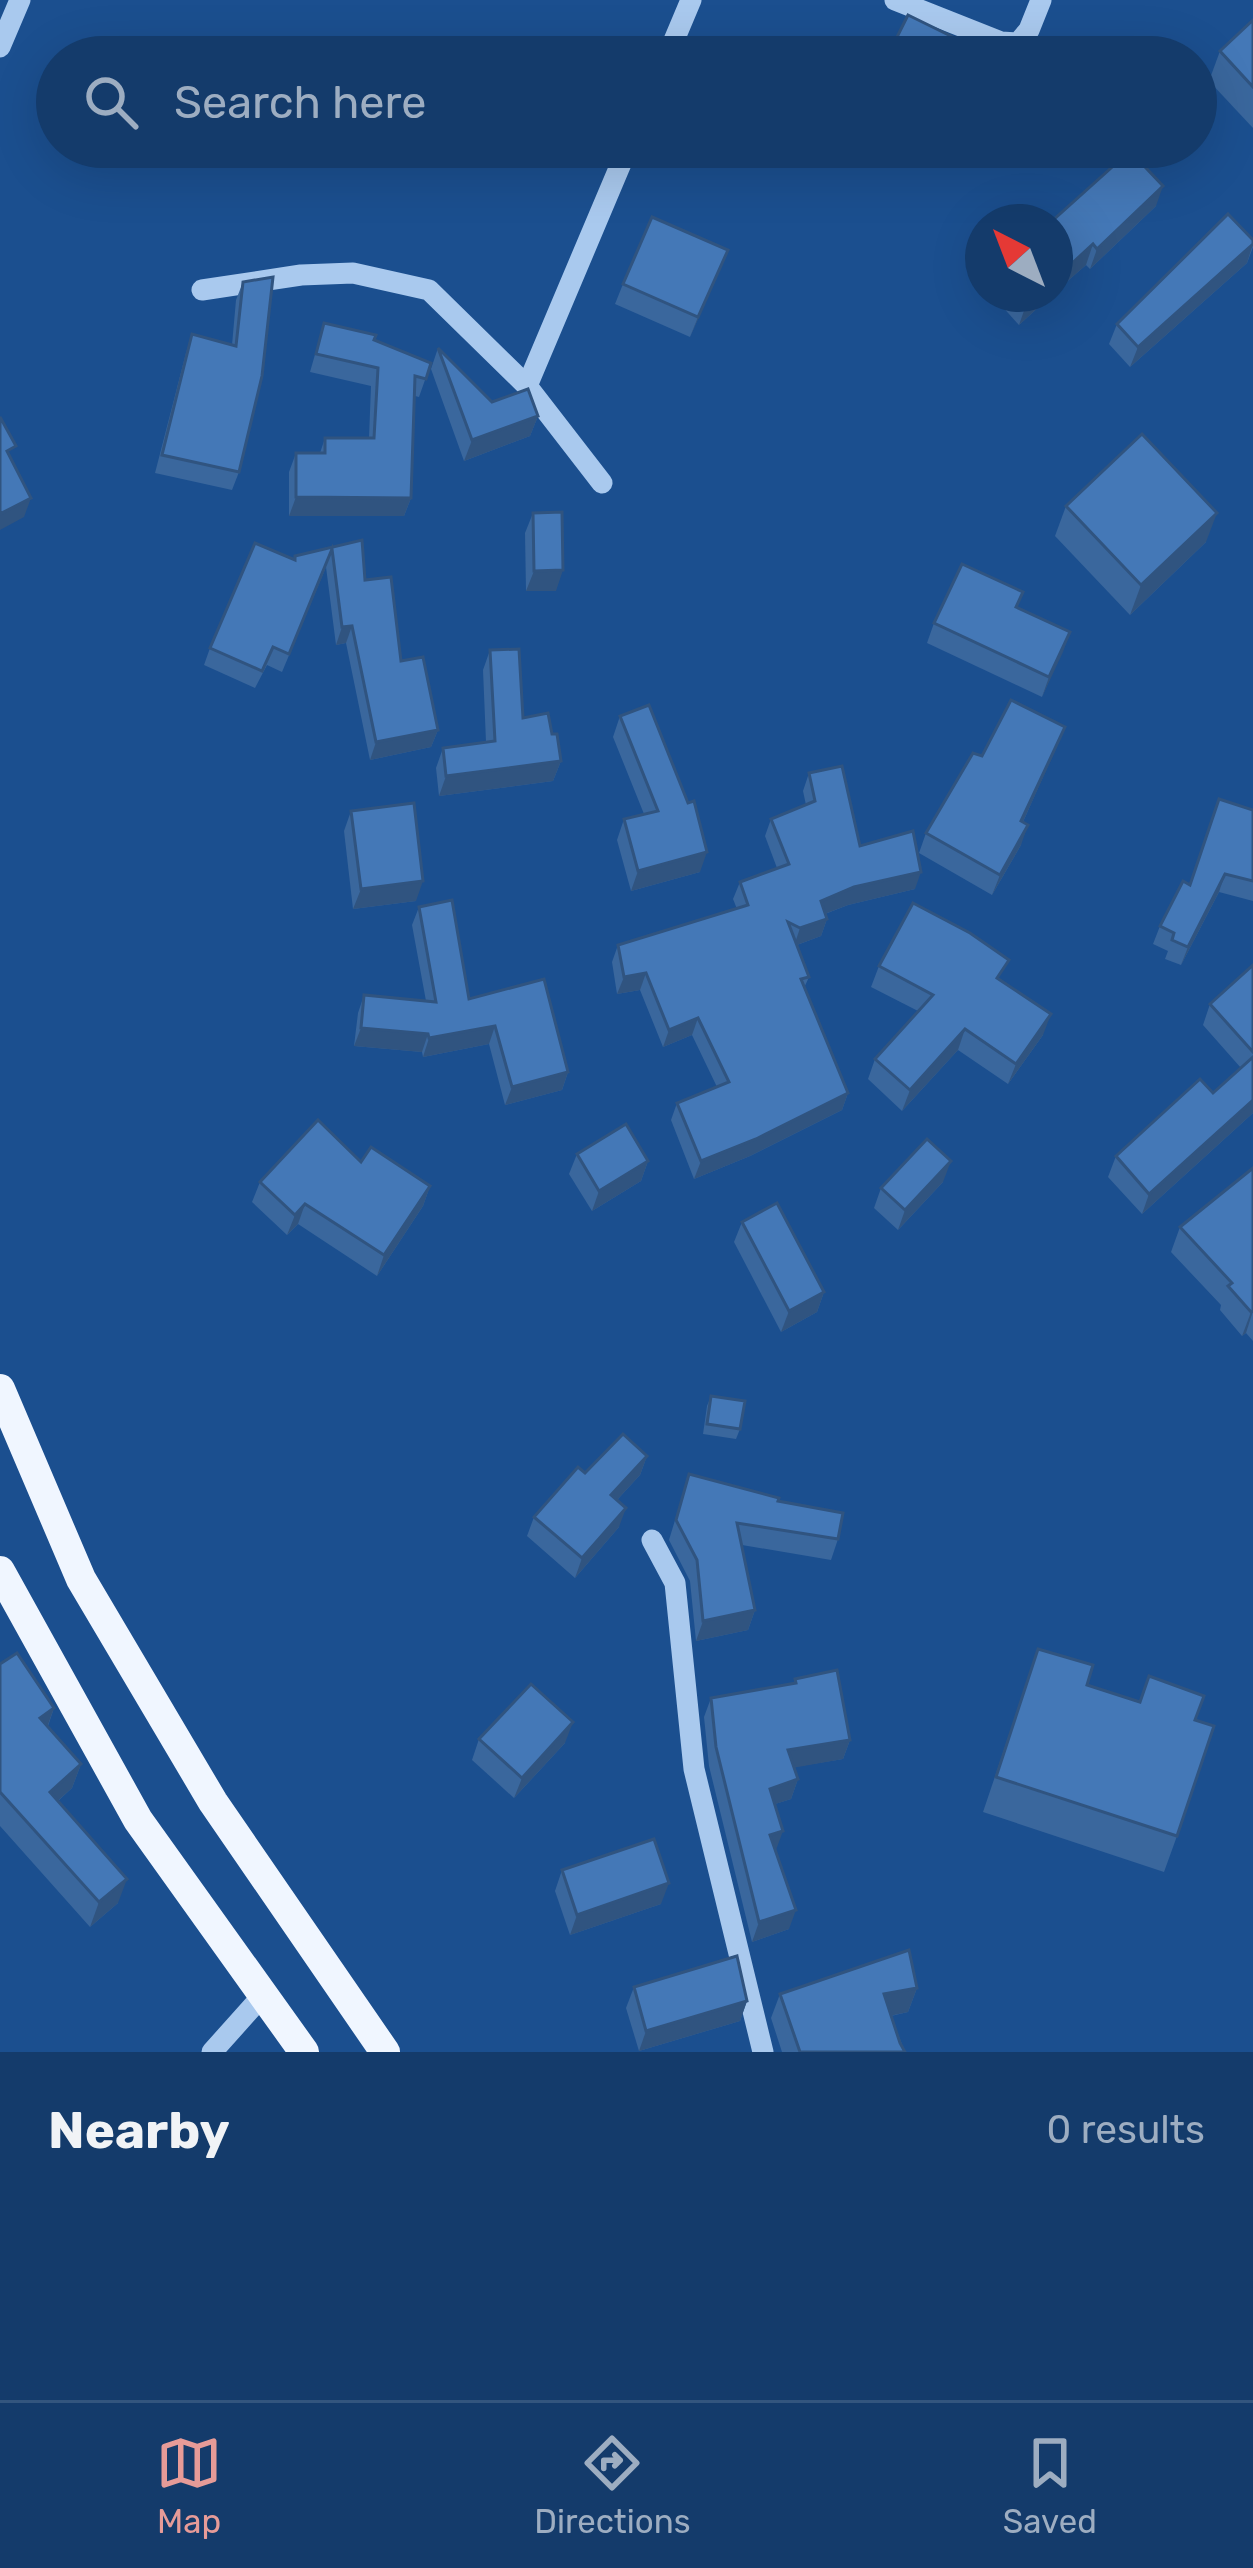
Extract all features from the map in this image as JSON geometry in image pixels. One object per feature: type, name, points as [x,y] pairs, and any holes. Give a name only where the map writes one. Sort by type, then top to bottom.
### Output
[{"type":"main road","points":[[0,1389],[81,1579],[213,1802],[385,2052]]},
{"type":"main road","points":[[0,1571],[138,1820],[304,2052]]},
{"type":"street","points":[[0,47],[20,0]]},
{"type":"street","points":[[676,36],[691,0]]},
{"type":"street","points":[[895,0],[986,36]]},
{"type":"street","points":[[1024,36],[1041,0]]},
{"type":"street","points":[[527,386],[619,168]]},
{"type":"street","points":[[202,290],[301,275],[353,273],[428,290],[527,386],[602,482]]},
{"type":"street","points":[[652,1540],[675,1583],[694,1769],[763,2052]]},
{"type":"street","points":[[212,2052],[263,1995]]},
{"type":"building","points":[[908,15],[951,36],[898,36]]},
{"type":"building","points":[[1253,20],[1253,87],[1220,51]]},
{"type":"building","points":[[1111,168],[1146,168],[1163,186],[1097,249],[1093,244],[1073,262],[1071,204]]},
{"type":"building","points":[[1228,214],[1253,244],[1138,347],[1117,324]]},
{"type":"building","points":[[652,217],[728,250],[698,317],[623,284]]},
{"type":"building","points":[[273,277],[262,376],[239,472],[162,455],[192,334],[236,346],[243,282]]},
{"type":"building","points":[[324,323],[376,335],[374,340],[431,363],[426,379],[415,376],[411,498],[296,497],[296,453],[325,453],[325,438],[374,438],[378,368],[316,354]]},
{"type":"building","points":[[438,348],[492,402],[528,389],[538,416],[472,440]]},
{"type":"building","points":[[0,417],[16,446],[7,451],[31,498],[0,514]]},
{"type":"building","points":[[1142,434],[1217,513],[1141,585],[1066,506]]},
{"type":"building","points":[[562,512],[563,570],[534,571],[533,513]]},
{"type":"building","points":[[362,540],[365,580],[391,577],[401,661],[423,657],[438,730],[376,742],[352,626],[342,627],[332,549],[289,654],[273,647],[262,671],[210,648],[255,543],[295,560],[295,556]]},
{"type":"building","points":[[962,564],[1023,592],[1016,607],[1070,632],[1049,677],[934,623]]},
{"type":"building","points":[[519,649],[523,718],[548,713],[561,761],[446,776],[443,748],[495,741],[490,650]]},
{"type":"building","points":[[1011,700],[1065,727],[1021,821],[1028,825],[1000,875],[926,833],[973,753],[982,756]]},
{"type":"building","points":[[649,705],[688,803],[694,801],[707,852],[638,871],[624,819],[658,811],[620,716]]},
{"type":"building","points":[[842,766],[860,846],[913,831],[921,872],[854,887],[821,901],[827,919],[800,928],[788,922],[809,977],[801,979],[848,1093],[701,1161],[677,1103],[729,1082],[698,1018],[669,1030],[646,973],[624,977],[618,945],[748,905],[740,882],[789,864],[771,819],[815,801],[809,773]]},
{"type":"building","points":[[1219,799],[1253,810],[1253,881],[1225,874],[1188,947],[1172,940],[1174,933],[1160,926],[1183,881],[1190,885]]},
{"type":"building","points":[[414,803],[423,881],[361,889],[351,811]]},
{"type":"building","points":[[452,900],[469,999],[544,979],[568,1072],[512,1087],[495,1026],[429,1038],[428,1034],[361,1028],[364,995],[436,1002],[419,907]]},
{"type":"building","points":[[913,903],[1009,960],[997,978],[1051,1014],[1016,1064],[965,1029],[910,1090],[875,1059],[933,995],[879,966]]},
{"type":"building","points":[[1253,965],[1253,1052],[1210,1004]]},
{"type":"building","points":[[1253,1057],[1253,1100],[1149,1194],[1116,1156],[1200,1079],[1213,1093]]},
{"type":"building","points":[[318,1120],[361,1162],[371,1147],[430,1186],[384,1255],[305,1204],[295,1215],[260,1182]]},
{"type":"building","points":[[626,1124],[648,1161],[599,1191],[577,1154]]},
{"type":"building","points":[[927,1139],[951,1161],[905,1210],[881,1188]]},
{"type":"building","points":[[1253,1168],[1251,1312],[1228,1286],[1232,1283],[1180,1227]]},
{"type":"building","points":[[777,1203],[824,1292],[789,1311],[742,1222]]},
{"type":"building","points":[[711,1396],[745,1401],[740,1429],[707,1424]]},
{"type":"building","points":[[623,1434],[647,1456],[611,1495],[626,1508],[582,1558],[534,1517],[578,1467],[585,1473]]},
{"type":"building","points":[[689,1474],[778,1501],[843,1513],[838,1539],[737,1523],[755,1610],[703,1621],[697,1560],[676,1520]]},
{"type":"building","points":[[1038,1649],[1093,1665],[1087,1685],[1140,1702],[1149,1676],[1204,1696],[1195,1720],[1214,1726],[1177,1836],[996,1777]]},
{"type":"building","points":[[17,1653],[54,1708],[40,1718],[81,1764],[50,1792],[127,1879],[99,1902],[0,1792],[0,1664]]},
{"type":"building","points":[[837,1670],[850,1740],[788,1750],[798,1779],[770,1789],[783,1831],[770,1835],[796,1910],[759,1922],[716,1747],[711,1698],[796,1683],[795,1679]]},
{"type":"building","points":[[531,1684],[573,1722],[522,1778],[479,1739]]},
{"type":"building","points":[[654,1839],[669,1883],[577,1915],[562,1870]]},
{"type":"building","points":[[909,1950],[917,1988],[884,1994],[905,2052],[800,2052],[780,1994]]},
{"type":"building","points":[[737,1956],[747,2001],[646,2031],[634,1987]]}]
